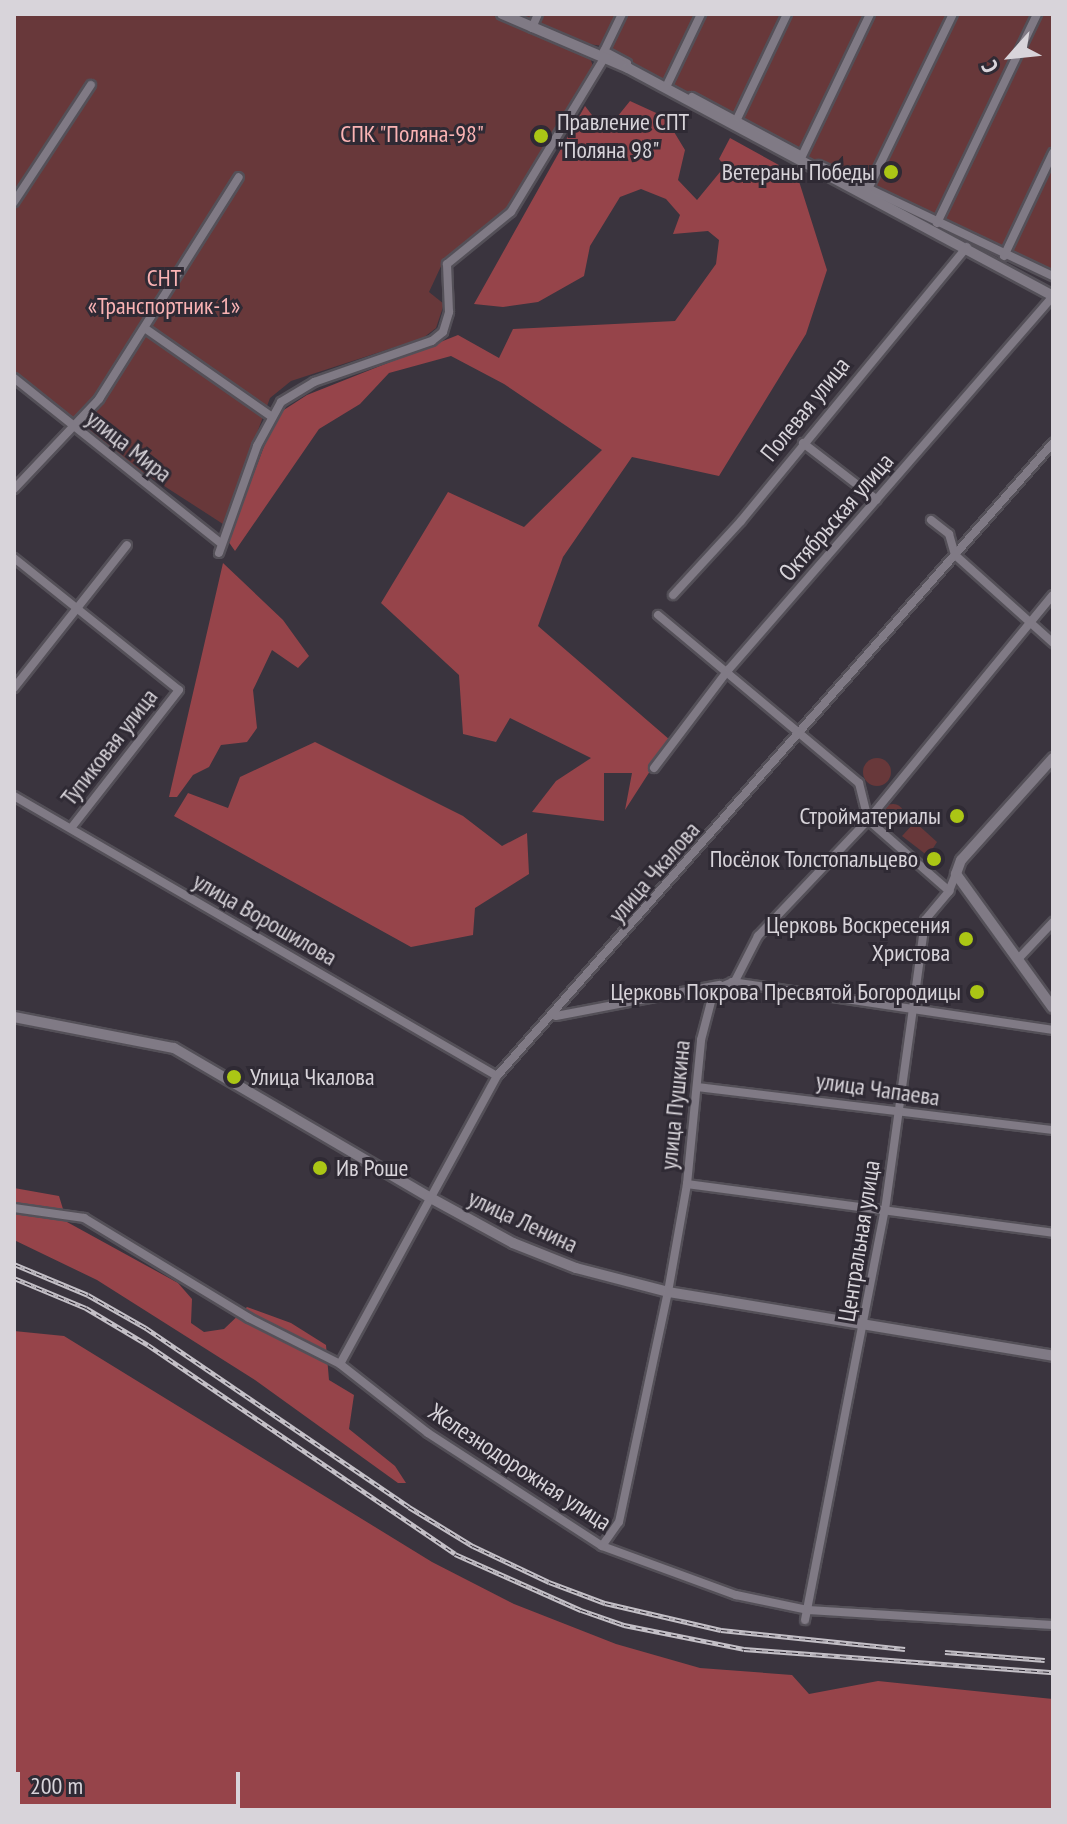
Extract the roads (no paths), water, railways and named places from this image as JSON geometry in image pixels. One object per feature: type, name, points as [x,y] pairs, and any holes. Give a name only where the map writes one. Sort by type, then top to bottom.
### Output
[{"type":"street","points":[[502,14],[604,56],[737,119],[1053,296]]},
{"type":"street","points":[[532,28],[538,14]]},
{"type":"street","points":[[219,553],[272,417],[281,402],[314,382],[432,341],[443,332],[449,312],[447,264],[511,212],[604,56],[622,14]]},
{"type":"street","points":[[667,85],[701,14]]},
{"type":"street","points":[[737,119],[787,14]]},
{"type":"street","points":[[802,156],[870,14]]},
{"type":"street","points":[[866,191],[953,14]]},
{"type":"street","points":[[937,223],[1037,14]]},
{"type":"street","points":[[604,56],[866,191],[1053,276]]},
{"type":"street","points":[[14,202],[91,85]]},
{"type":"street","points":[[1004,256],[1053,153]]},
{"type":"street","points":[[14,489],[75,430],[146,329],[239,177]]},
{"type":"street","name":"Полевая улица","points":[[673,595],[967,247]]},
{"type":"street","name":"Октябрьская улица","points":[[654,768],[729,669],[1053,296]]},
{"type":"street","points":[[146,329],[272,417]]},
{"type":"street","name":"улица Мира","points":[[14,378],[75,430],[221,543]]},
{"type":"street","points":[[803,443],[877,500]]},
{"type":"street","name":"улица Чкалова","points":[[340,1364],[497,1076],[555,1016],[1053,443]]},
{"type":"street","points":[[931,520],[949,534],[955,555],[1053,643]]},
{"type":"street","points":[[14,688],[127,545]]},
{"type":"street","points":[[14,558],[76,609]]},
{"type":"street","name":"улица Пушкина","points":[[602,1546],[619,1522],[668,1292],[687,1184],[697,1087],[714,990],[735,981],[758,936],[868,820],[1053,595]]},
{"type":"street","name":"Тупиковая улица","points":[[71,828],[179,690],[76,609]]},
{"type":"street","points":[[658,615],[729,669],[859,783],[868,820],[949,891]]},
{"type":"street","name":"Центральная улица","points":[[805,1620],[865,1326],[885,1210],[900,1113],[909,1009],[925,920],[949,891],[961,860],[1053,758]]},
{"type":"street","name":"улица Ворошилова","points":[[14,796],[497,1076]]},
{"type":"street","points":[[956,874],[1053,1008]]},
{"type":"street","points":[[1019,958],[1053,922]]},
{"type":"street","points":[[555,1016],[735,981],[1053,1030]]},
{"type":"street","name":"улица Ленина","points":[[14,1017],[174,1048],[429,1197],[532,1252],[668,1292],[1053,1356]]},
{"type":"street","name":"улица Чапаева","points":[[697,1087],[1053,1130]]},
{"type":"street","points":[[687,1184],[1053,1233]]},
{"type":"street","name":"Железнодорожная улица","points":[[14,1208],[84,1218],[249,1318],[340,1364],[428,1433],[602,1546],[689,1581],[808,1610],[1053,1625]]},
{"type":"railway","points":[[14,1264],[88,1295],[146,1328],[409,1507],[473,1546],[549,1582],[605,1603],[721,1630],[905,1649]]},
{"type":"railway","points":[[14,1278],[86,1308],[148,1345],[455,1554],[581,1610],[624,1625],[744,1649],[1053,1672]]},
{"type":"railway","points":[[945,1652],[1045,1660]]},
{"type":"place","name":"Правление СПТ \"Поляна 98\"","points":[[541,136]]},
{"type":"place","name":"Ветераны Победы","points":[[891,172]]},
{"type":"place","name":"Стройматериалы","points":[[957,816]]},
{"type":"place","name":"Посёлок Толстопальцево","points":[[934,859]]},
{"type":"place","name":"Церковь Воскресения Христова","points":[[966,939]]},
{"type":"place","name":"Церковь Покрова Пресвятой Богородицы","points":[[977,992]]},
{"type":"place","name":"Улица Чкалова","points":[[234,1077]]},
{"type":"place","name":"Ив Роше","points":[[320,1168]]},
{"type":"park label","name":"СПК \"Поляна-98\"","points":[[412,134]]},
{"type":"park label","name":"СНТ «Транспортник-1»","points":[[164,292]]}]
